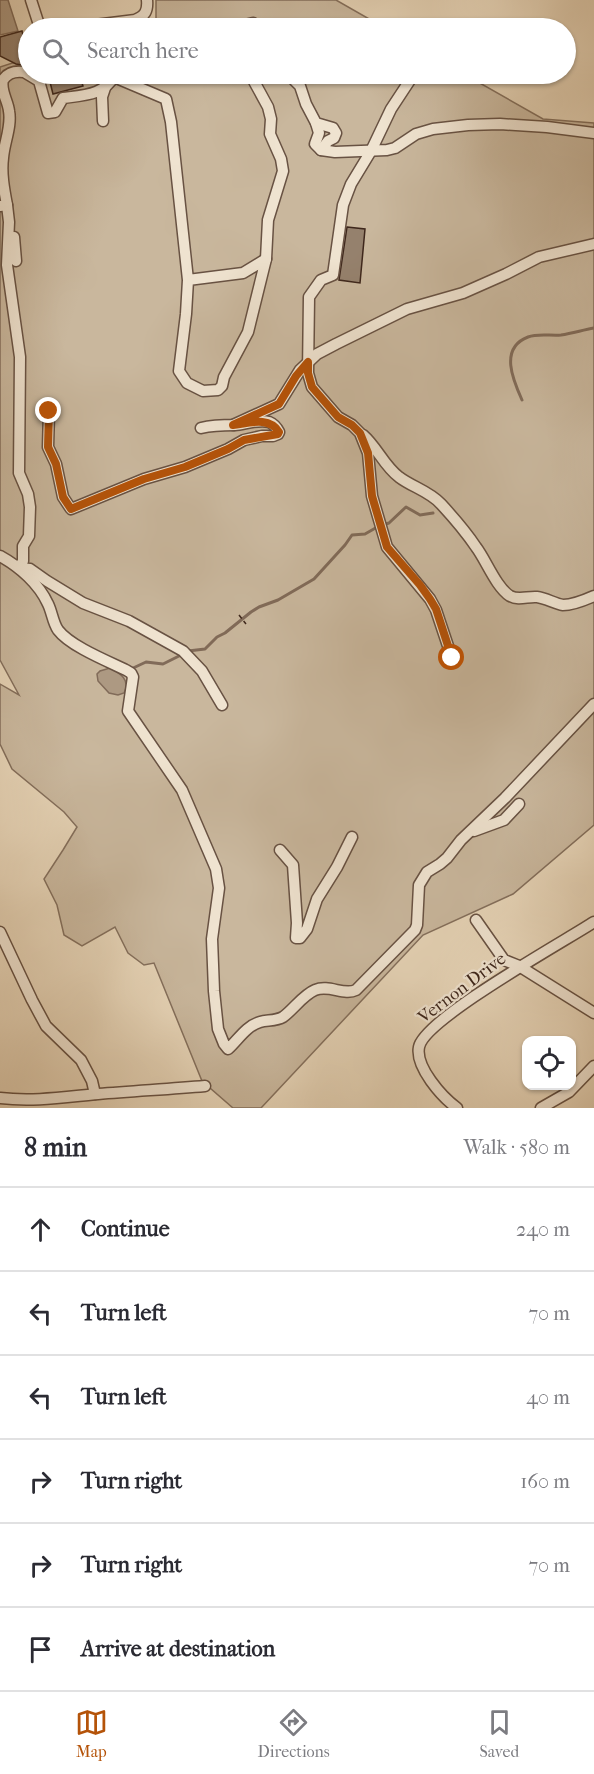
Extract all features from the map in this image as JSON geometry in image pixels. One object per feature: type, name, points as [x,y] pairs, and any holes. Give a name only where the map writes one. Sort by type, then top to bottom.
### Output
[{"type":"street","points":[[31,0],[37,18]]},
{"type":"street","points":[[140,18],[144,16],[148,6],[147,0]]},
{"type":"street","points":[[18,72],[11,73],[2,82],[2,92],[9,110],[2,172],[4,205],[9,222],[7,265],[20,357],[19,473],[28,494],[30,507],[29,536],[23,546],[23,561],[20,568]]},
{"type":"street","points":[[40,84],[48,113],[55,112],[63,98],[98,92],[105,88]]},
{"type":"street","points":[[103,121],[102,97],[108,84]]},
{"type":"street","points":[[134,84],[166,99],[188,280],[179,371],[187,383],[203,391],[218,390],[222,386],[224,376],[248,332],[266,259],[268,220],[282,171],[281,159],[270,134],[271,119],[268,107],[255,84]]},
{"type":"street","points":[[298,84],[316,123],[319,133],[315,144],[321,150],[335,152],[387,150],[395,148],[416,134],[433,129],[468,125],[535,126],[594,133]]},
{"type":"street","points":[[407,84],[391,109],[371,151],[351,184],[343,205],[333,274],[321,280],[309,297],[308,373],[312,387],[338,417],[352,425],[372,444],[399,478],[426,492],[440,503],[476,547],[502,588],[512,597],[537,597],[561,605],[580,602],[594,596]]},
{"type":"street","points":[[316,123],[333,128],[336,133],[334,138],[328,141],[321,150]]},
{"type":"street","points":[[4,205],[10,215],[16,261]]},
{"type":"street","points":[[233,425],[279,404],[296,376],[308,362],[326,349],[407,309],[463,293],[539,257],[594,244]]},
{"type":"street","points":[[188,280],[243,273],[266,259]]},
{"type":"street","points":[[49,411],[48,447],[56,464],[63,497],[71,509],[144,479],[185,467],[244,440],[279,432],[270,423],[263,422],[218,424],[201,428]]},
{"type":"street","points":[[360,433],[368,453],[372,496],[387,547],[420,585],[436,609],[452,658]]},
{"type":"street","points":[[0,556],[20,568],[40,591],[59,632],[88,651],[131,673],[133,682],[128,711],[182,790],[216,869],[219,888],[212,939],[214,991],[219,1029],[228,1049],[253,1025],[281,1018],[315,990],[329,988],[349,992],[357,990],[415,930],[419,885],[427,872],[440,864],[594,704]]},
{"type":"street","points":[[20,568],[30,569],[83,603],[129,621],[185,653],[202,671],[222,705]]},
{"type":"street","points":[[467,835],[479,828],[498,824],[519,804]]},
{"type":"street","points":[[280,850],[293,865],[297,938],[300,938],[307,929],[317,899],[338,867],[352,837]]},
{"type":"street","points":[[476,920],[504,960],[519,966],[594,1013]]},
{"type":"street","name":"Vernon Drive","points":[[457,1108],[449,1102],[424,1070],[419,1058],[421,1041],[444,1018],[519,966],[594,922]]},
{"type":"street","points":[[0,932],[46,1026],[81,1060],[92,1081],[95,1094]]},
{"type":"street","points":[[541,1108],[569,1092],[594,1066]]},
{"type":"street","points":[[0,1098],[56,1099],[206,1086]]},
{"type":"street","points":[[16,1108],[29,1100]]},
{"type":"path","points":[[238,615],[246,624]]},
{"type":"shaded area","points":[[0,0],[8,0],[18,31],[0,35]]},
{"type":"shaded area","points":[[156,0],[336,0],[368,18],[156,18]]},
{"type":"shaded area","points":[[18,61],[18,84],[482,84],[543,119],[594,123],[594,825],[513,894],[423,935],[261,1108],[233,1108],[202,1081],[154,963],[144,965],[128,953],[115,927],[82,946],[64,935],[57,905],[44,879],[77,827],[64,812],[12,769],[0,744],[0,684],[19,695],[0,660],[0,197],[3,196],[0,177],[0,67]]},
{"type":"shaded area","points":[[110,668],[121,675],[125,681],[124,693],[118,695],[109,693],[98,681],[97,674]]},
{"type":"building","points":[[18,32],[18,64],[0,56],[0,37]]},
{"type":"building","points":[[50,84],[82,84],[83,86],[53,94]]},
{"type":"building","points":[[347,227],[365,229],[360,283],[339,280]]},
{"type":"waterway","points":[[522,400],[511,365],[511,356],[519,342],[532,336],[561,335],[594,328]]},
{"type":"waterway","points":[[188,651],[205,649],[217,637],[251,612],[278,600],[314,579],[352,535],[365,534],[389,523],[406,507],[420,515],[433,513]]},
{"type":"waterway","points":[[131,669],[146,662],[163,664],[183,654]]},
{"type":"route","points":[[49,411],[48,447],[56,464],[63,497],[71,509],[144,479],[185,467],[252,437],[278,434],[278,429],[270,423],[233,425],[279,404],[300,370],[308,362],[312,387],[338,417],[360,433],[368,453],[372,496],[387,547],[420,585],[436,609],[452,658]]}]
